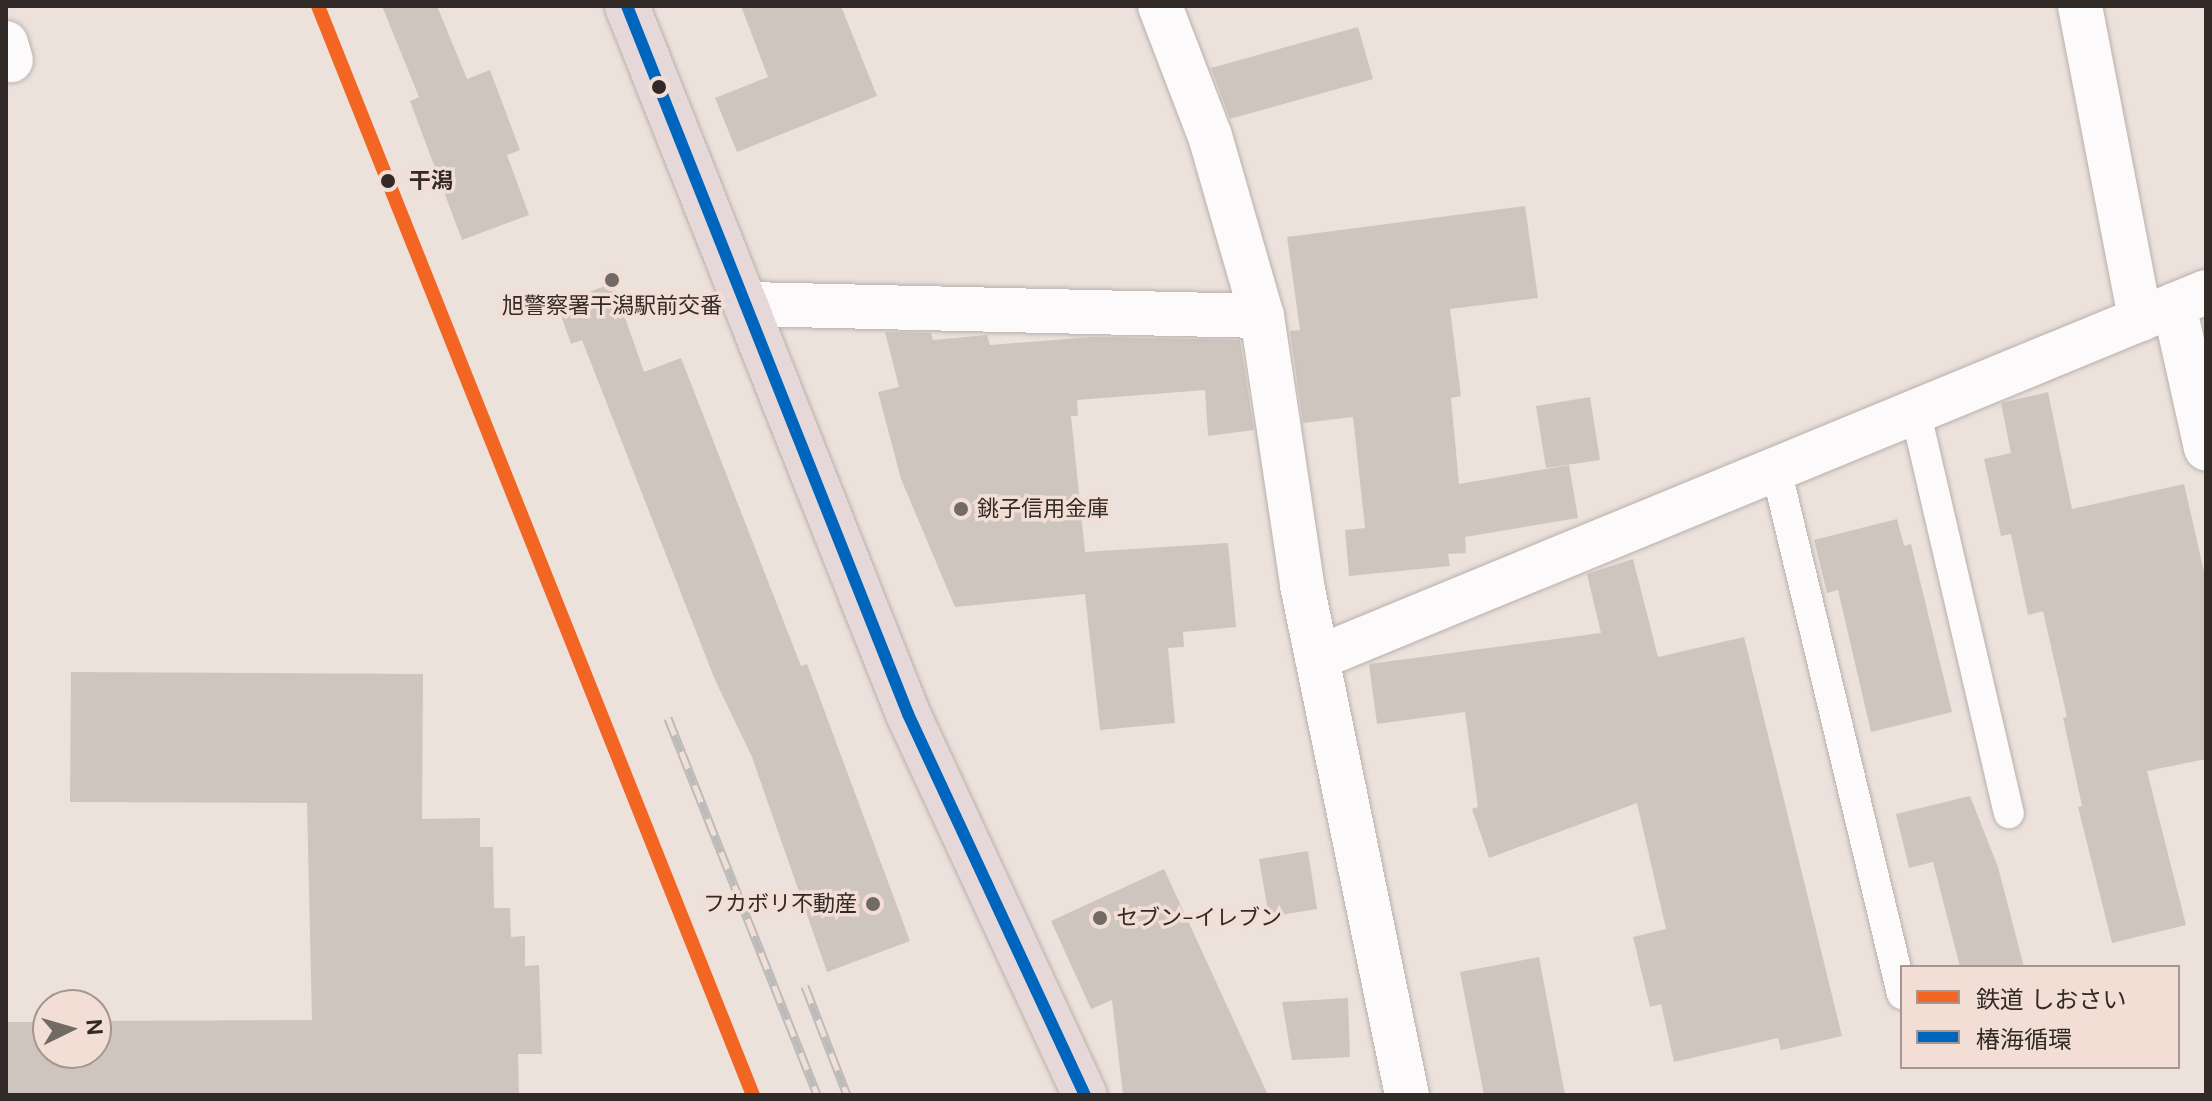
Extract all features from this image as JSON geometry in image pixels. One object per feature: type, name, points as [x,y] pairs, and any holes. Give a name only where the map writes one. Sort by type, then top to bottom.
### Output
[{"type":"highway","points":[[627,6],[748,304],[908,714],[1085,1095]]},
{"type":"street","points":[[1160,6],[1210,136],[1262,316],[1317,658],[1407,1095]]},
{"type":"street","points":[[2080,6],[2173,306],[2206,448]]},
{"type":"street","points":[[748,304],[1262,316]]},
{"type":"street","points":[[1317,658],[2173,306]]},
{"type":"lane","points":[[1915,410],[2009,813]]},
{"type":"lane","points":[[1776,469],[1900,986]]},
{"type":"building","points":[[382,6],[437,6],[467,79],[490,70],[520,150],[507,155],[529,215],[462,240],[410,101],[419,97]]},
{"type":"building","points":[[741,6],[841,6],[877,96],[737,152],[715,98],[768,77]]},
{"type":"building","points":[[1358,27],[1373,79],[1230,119],[1211,68]]},
{"type":"building","points":[[1525,206],[1538,298],[1450,309],[1461,396],[1451,398],[1459,484],[1569,465],[1578,518],[1465,537],[1466,553],[1448,554],[1450,566],[1349,576],[1345,530],[1365,528],[1353,417],[1303,423],[1290,331],[1300,330],[1287,237]]},
{"type":"building","points":[[613,283],[644,372],[681,358],[801,666],[807,664],[910,941],[827,972],[752,757],[715,680],[582,340],[571,344],[557,304]]},
{"type":"building","points":[[885,332],[931,333],[933,340],[987,335],[990,345],[1092,337],[1240,340],[1254,430],[1208,436],[1205,390],[1077,400],[1078,416],[1071,416],[1085,552],[1228,543],[1236,627],[1183,632],[1184,647],[1168,648],[1175,723],[1100,730],[1085,594],[955,607],[901,479],[878,392],[899,387]]},
{"type":"building","points":[[2048,392],[2072,509],[2184,484],[2206,580],[2206,759],[2147,771],[2186,925],[2112,943],[2078,807],[2082,806],[2063,718],[2067,717],[2043,611],[2028,615],[2011,534],[2001,536],[1984,459],[2011,453],[2001,403]]},
{"type":"building","points":[[1590,397],[1600,460],[1546,468],[1536,406]]},
{"type":"building","points":[[1897,519],[1904,546],[1911,544],[1952,712],[1871,732],[1838,590],[1827,593],[1814,540]]},
{"type":"building","points":[[1633,559],[1658,657],[1744,637],[1842,1036],[1781,1050],[1778,1038],[1674,1062],[1661,1004],[1650,1007],[1633,937],[1666,929],[1637,803],[1489,858],[1472,809],[1478,807],[1465,712],[1377,724],[1369,664],[1601,633],[1587,574]]},
{"type":"building","points":[[71,672],[423,674],[422,819],[480,818],[480,847],[493,847],[494,908],[510,908],[511,937],[525,936],[525,966],[539,965],[542,1054],[518,1054],[519,1095],[6,1095],[6,1022],[32,1022],[32,1069],[112,1069],[112,1021],[312,1020],[307,803],[70,802]]},
{"type":"building","points":[[1970,796],[1998,867],[2023,965],[1959,965],[1933,862],[1909,868],[1896,814]]},
{"type":"building","points":[[1308,851],[1317,909],[1269,917],[1259,859]]},
{"type":"building","points":[[1164,869],[1268,1095],[1123,1095],[1112,1000],[1091,1009],[1051,921]]},
{"type":"building","points":[[1539,957],[1565,1095],[1484,1095],[1460,972]]},
{"type":"building","points":[[1348,998],[1350,1057],[1292,1060],[1282,1002]]},
{"type":"railway","points":[[668,718],[817,1095]]},
{"type":"railway","points":[[805,986],[847,1095]]},
{"type":"rail line","name":"しおさい","points":[[318,6],[753,1095]]},
{"type":"transit line","name":"椿海循環","points":[[627,6],[908,714],[1085,1095]]},
{"type":"place","name":"干潟","points":[[388,181]]},
{"type":"place","name":"旭警察署干潟駅前交番","points":[[612,280]]},
{"type":"place","name":"銚子信用金庫","points":[[961,509]]},
{"type":"place","name":"フカボリ不動産","points":[[873,904]]},
{"type":"place","name":"セブン-イレブン","points":[[1100,918]]}]
